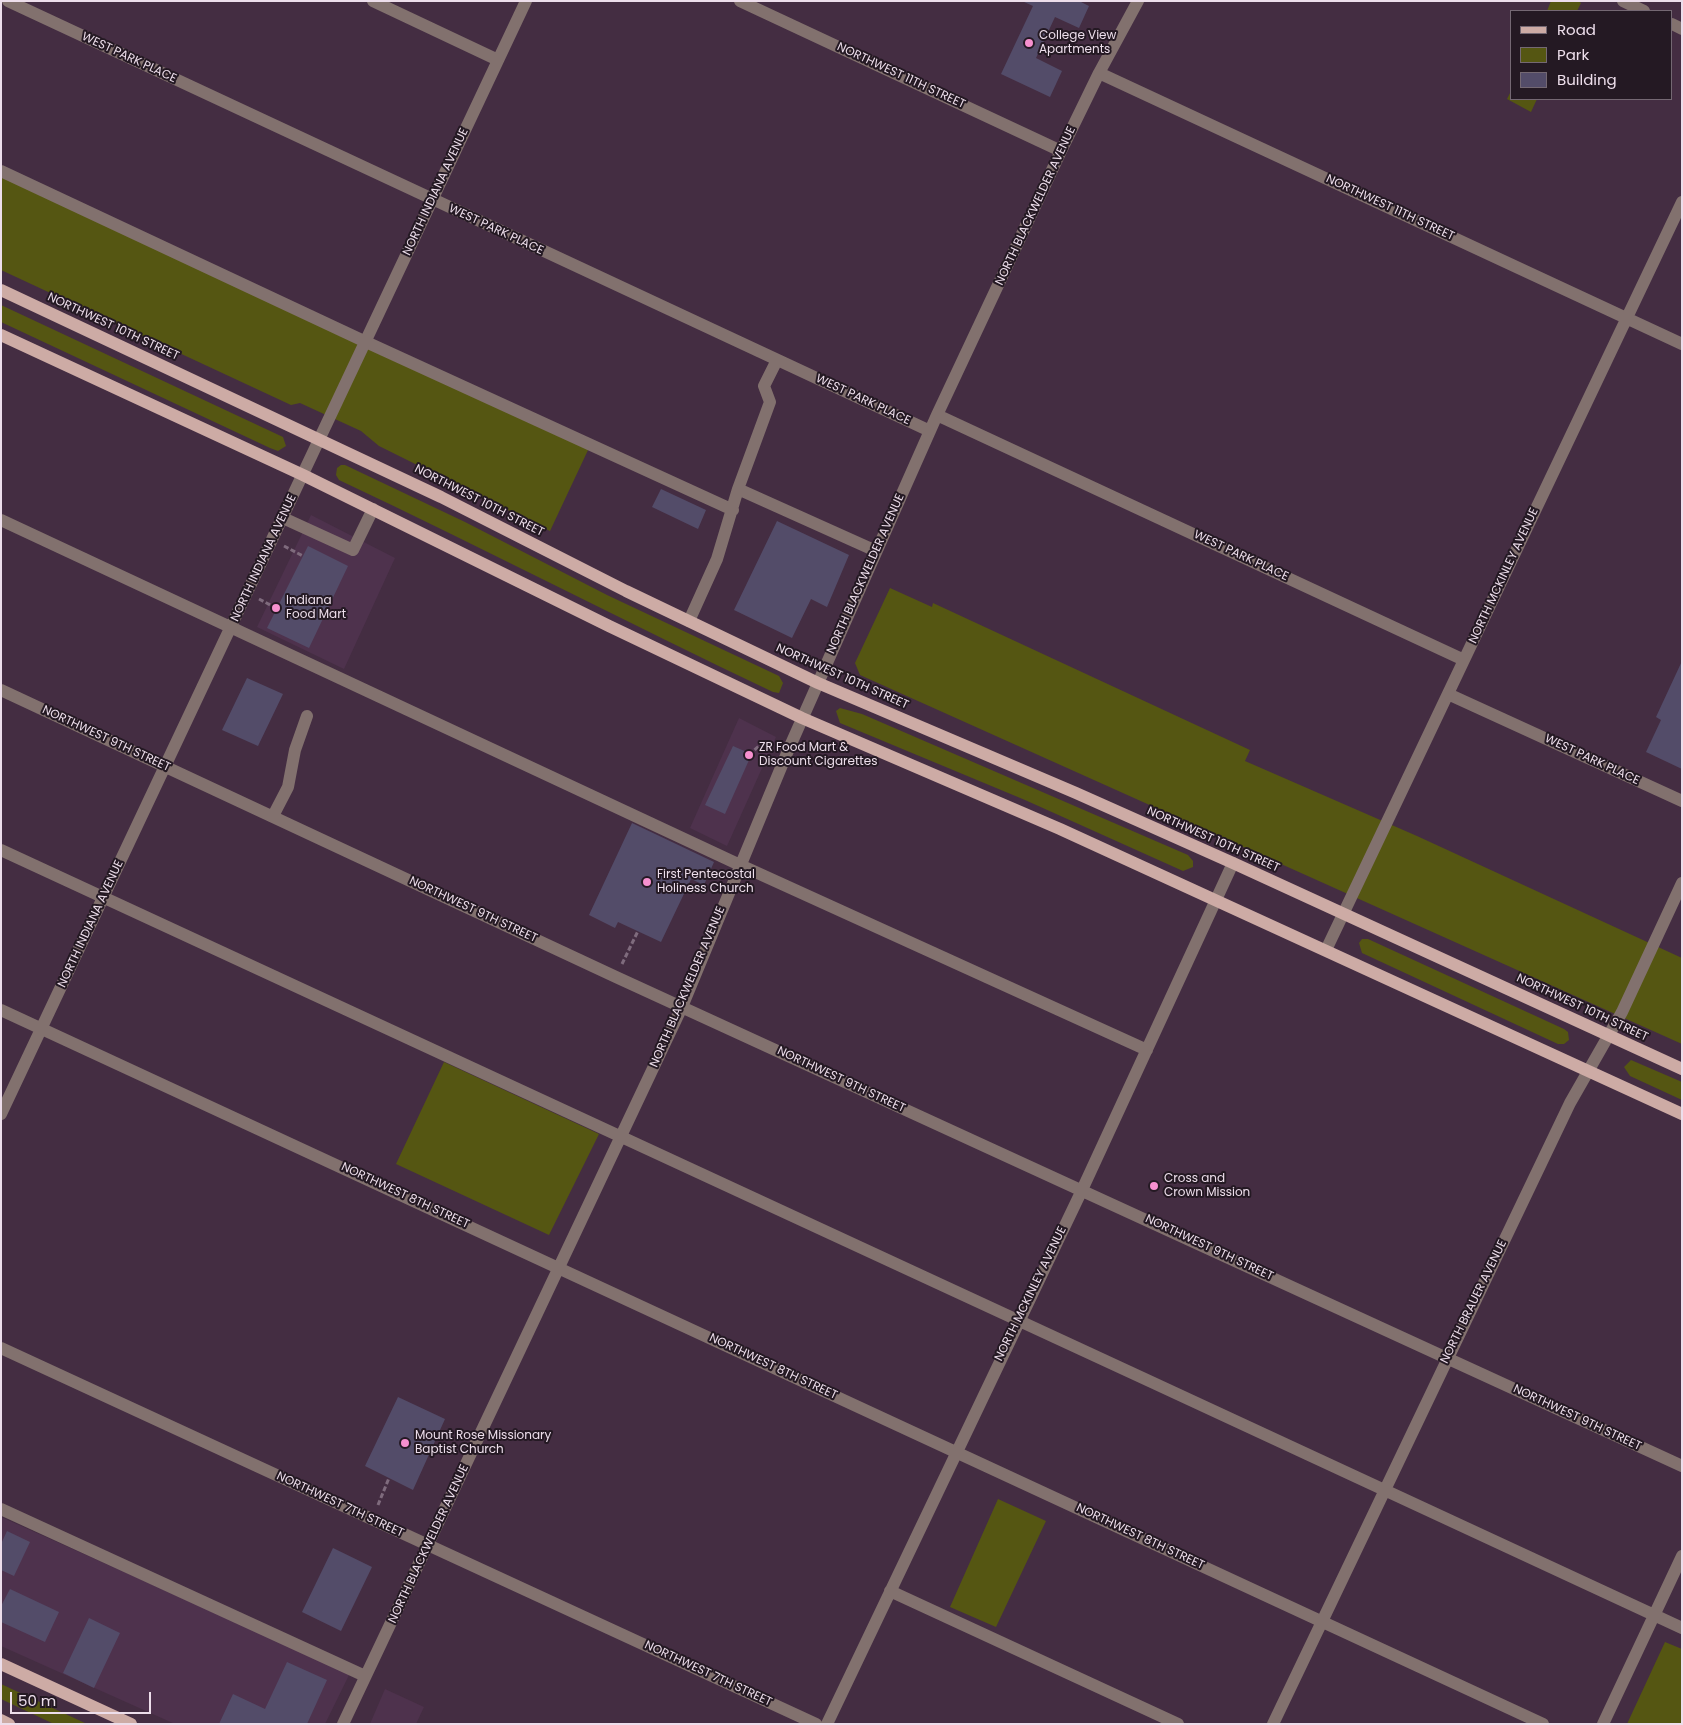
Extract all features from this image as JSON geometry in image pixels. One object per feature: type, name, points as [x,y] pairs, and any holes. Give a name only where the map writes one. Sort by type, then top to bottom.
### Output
[{"type":"main road","name":"NORTHWEST 10TH STREET","points":[[1,290],[442,497],[818,684],[1076,793],[1233,863],[1682,1070]]},
{"type":"main road","points":[[1,335],[303,475],[608,626],[802,718],[1060,829],[1682,1114]]},
{"type":"main road","points":[[1,1664],[131,1724]]},
{"type":"main road","points":[[1,1720],[9,1724]]},
{"type":"street","name":"WEST PARK PLACE","points":[[8,1],[930,431]]},
{"type":"street","points":[[372,1],[498,60]]},
{"type":"street","name":"NORTH INDIANA AVENUE","points":[[1,1114],[526,1]]},
{"type":"street","name":"NORTHWEST 11TH STREET","points":[[740,1],[1061,151]]},
{"type":"street","name":"NORTH BLACKWELDER AVENUE","points":[[343,1724],[429,1546],[682,1007],[802,718],[937,415],[1061,151],[1099,73],[1138,1]]},
{"type":"street","points":[[1623,1],[1642,10]]},
{"type":"street","name":"NORTHWEST 11TH STREET","points":[[1099,73],[1682,344]]},
{"type":"street","points":[[1,171],[366,342],[732,510]]},
{"type":"street","name":"NORTH MCKINLEY AVENUE","points":[[1326,950],[1682,202]]},
{"type":"street","points":[[689,621],[717,560],[738,489],[770,402],[764,386],[777,360]]},
{"type":"street","name":"WEST PARK PLACE","points":[[937,415],[1464,660]]},
{"type":"street","points":[[738,489],[876,551]]},
{"type":"street","points":[[283,518],[353,550],[373,509]]},
{"type":"street","points":[[1,520],[740,865],[1147,1050]]},
{"type":"street","name":"NORTHWEST 9TH STREET","points":[[1,690],[682,1007],[1682,1466]]},
{"type":"street","name":"WEST PARK PLACE","points":[[1448,694],[1682,801]]},
{"type":"street","points":[[273,816],[288,787],[295,750],[307,716]]},
{"type":"street","points":[[1,850],[1018,1322],[1385,1488],[1682,1628]]},
{"type":"street","name":"NORTH MCKINLEY AVENUE","points":[[826,1724],[1082,1190],[1233,863]]},
{"type":"street","name":"NORTH BRAUER AVENUE","points":[[1273,1724],[1320,1621],[1570,1103],[1622,1012],[1682,883]]},
{"type":"street","name":"NORTHWEST 8TH STREET","points":[[1,1010],[1544,1724]]},
{"type":"street","name":"NORTHWEST 7TH STREET","points":[[1,1348],[816,1724]]},
{"type":"street","points":[[1,1509],[365,1676]]},
{"type":"street","points":[[1603,1724],[1682,1556]]},
{"type":"street","points":[[890,1590],[1178,1724]]},
{"type":"path","points":[[272,541],[304,556]]},
{"type":"path","points":[[749,755],[760,745]]},
{"type":"path","points":[[709,874],[718,878]]},
{"type":"path","points":[[628,953],[638,931]]},
{"type":"path","points":[[371,1520],[389,1478]]},
{"type":"shaded area","points":[[311,515],[395,558],[344,669],[257,627]]},
{"type":"shaded area","points":[[739,718],[776,737],[727,846],[690,828]]},
{"type":"shaded area","points":[[1,1517],[350,1673],[325,1724],[175,1724],[1,1646]]},
{"type":"shaded area","points":[[385,1689],[424,1707],[416,1724],[370,1724]]},
{"type":"green space","points":[[1551,1],[1578,1],[1581,3],[1578,10],[1547,10]]},
{"type":"green space","points":[[1510,93],[1510,100],[1537,100],[1531,112],[1507,99]]},
{"type":"green space","points":[[1,176],[589,448],[550,531],[379,446],[361,431],[300,403],[291,405],[1,270]]},
{"type":"green space","points":[[1,305],[283,437],[286,446],[278,451],[270,448],[1,322]]},
{"type":"green space","points":[[345,465],[465,522],[607,595],[779,676],[783,683],[779,693],[773,692],[719,666],[339,480],[336,475],[337,468]]},
{"type":"green space","points":[[890,588],[932,607],[933,603],[1250,750],[1245,761],[1417,836],[1682,958],[1682,1044],[860,675],[855,663]]},
{"type":"green space","points":[[840,708],[862,714],[1188,855],[1193,861],[1193,867],[1183,871],[1025,800],[840,723],[836,711]]},
{"type":"green space","points":[[1362,939],[1368,939],[1564,1029],[1568,1032],[1569,1040],[1564,1044],[1558,1044],[1362,953],[1359,943]]},
{"type":"green space","points":[[1631,1060],[1682,1082],[1682,1100],[1630,1076],[1624,1067]]},
{"type":"green space","points":[[444,1062],[599,1134],[549,1235],[396,1164]]},
{"type":"green space","points":[[998,1499],[1046,1521],[996,1627],[950,1607]]},
{"type":"green space","points":[[1665,1642],[1682,1649],[1682,1723],[1627,1724]]},
{"type":"green space","points":[[1,1684],[87,1724],[54,1724],[1,1699]]},
{"type":"building","name":"College View Apartments","points":[[1022,1],[1079,1],[1089,6],[1079,28],[1055,17],[1036,58],[1062,71],[1050,97],[1001,74],[1033,6]]},
{"type":"building","points":[[661,489],[706,510],[698,529],[652,507]]},
{"type":"building","points":[[777,521],[849,555],[827,607],[811,599],[792,638],[734,610]]},
{"type":"building","points":[[308,546],[348,566],[309,648],[267,628]]},
{"type":"building","points":[[1682,661],[1682,769],[1646,752],[1661,720],[1656,717]]},
{"type":"building","points":[[247,678],[283,694],[258,746],[222,730]]},
{"type":"building","points":[[733,746],[749,753],[749,760],[725,814],[705,805]]},
{"type":"building","name":"First Pentecostal Holiness Church","points":[[632,823],[714,862],[704,885],[691,879],[661,942],[618,922],[615,928],[589,915]]},
{"type":"building","name":"Mount Rose Missionary Baptist Church","points":[[398,1397],[445,1419],[413,1490],[365,1466]]},
{"type":"building","points":[[7,1531],[30,1542],[14,1576],[1,1570],[1,1544]]},
{"type":"building","points":[[333,1548],[372,1567],[341,1631],[302,1612]]},
{"type":"building","points":[[10,1589],[59,1612],[45,1642],[1,1622],[1,1606]]},
{"type":"building","points":[[89,1618],[120,1633],[94,1688],[63,1673]]},
{"type":"building","points":[[287,1662],[327,1680],[307,1724],[219,1724],[233,1694],[265,1709]]},
{"type":"place","name":"College View Apartments","points":[[1029,43]]},
{"type":"place","name":"Indiana Food Mart","points":[[276,608]]},
{"type":"place","name":"ZR Food Mart & Discount Cigarettes","points":[[749,755]]},
{"type":"place","name":"First Pentecostal Holiness Church","points":[[647,882]]},
{"type":"place","name":"Cross and Crown Mission","points":[[1154,1186]]},
{"type":"place","name":"Mount Rose Missionary Baptist Church","points":[[405,1443]]}]
